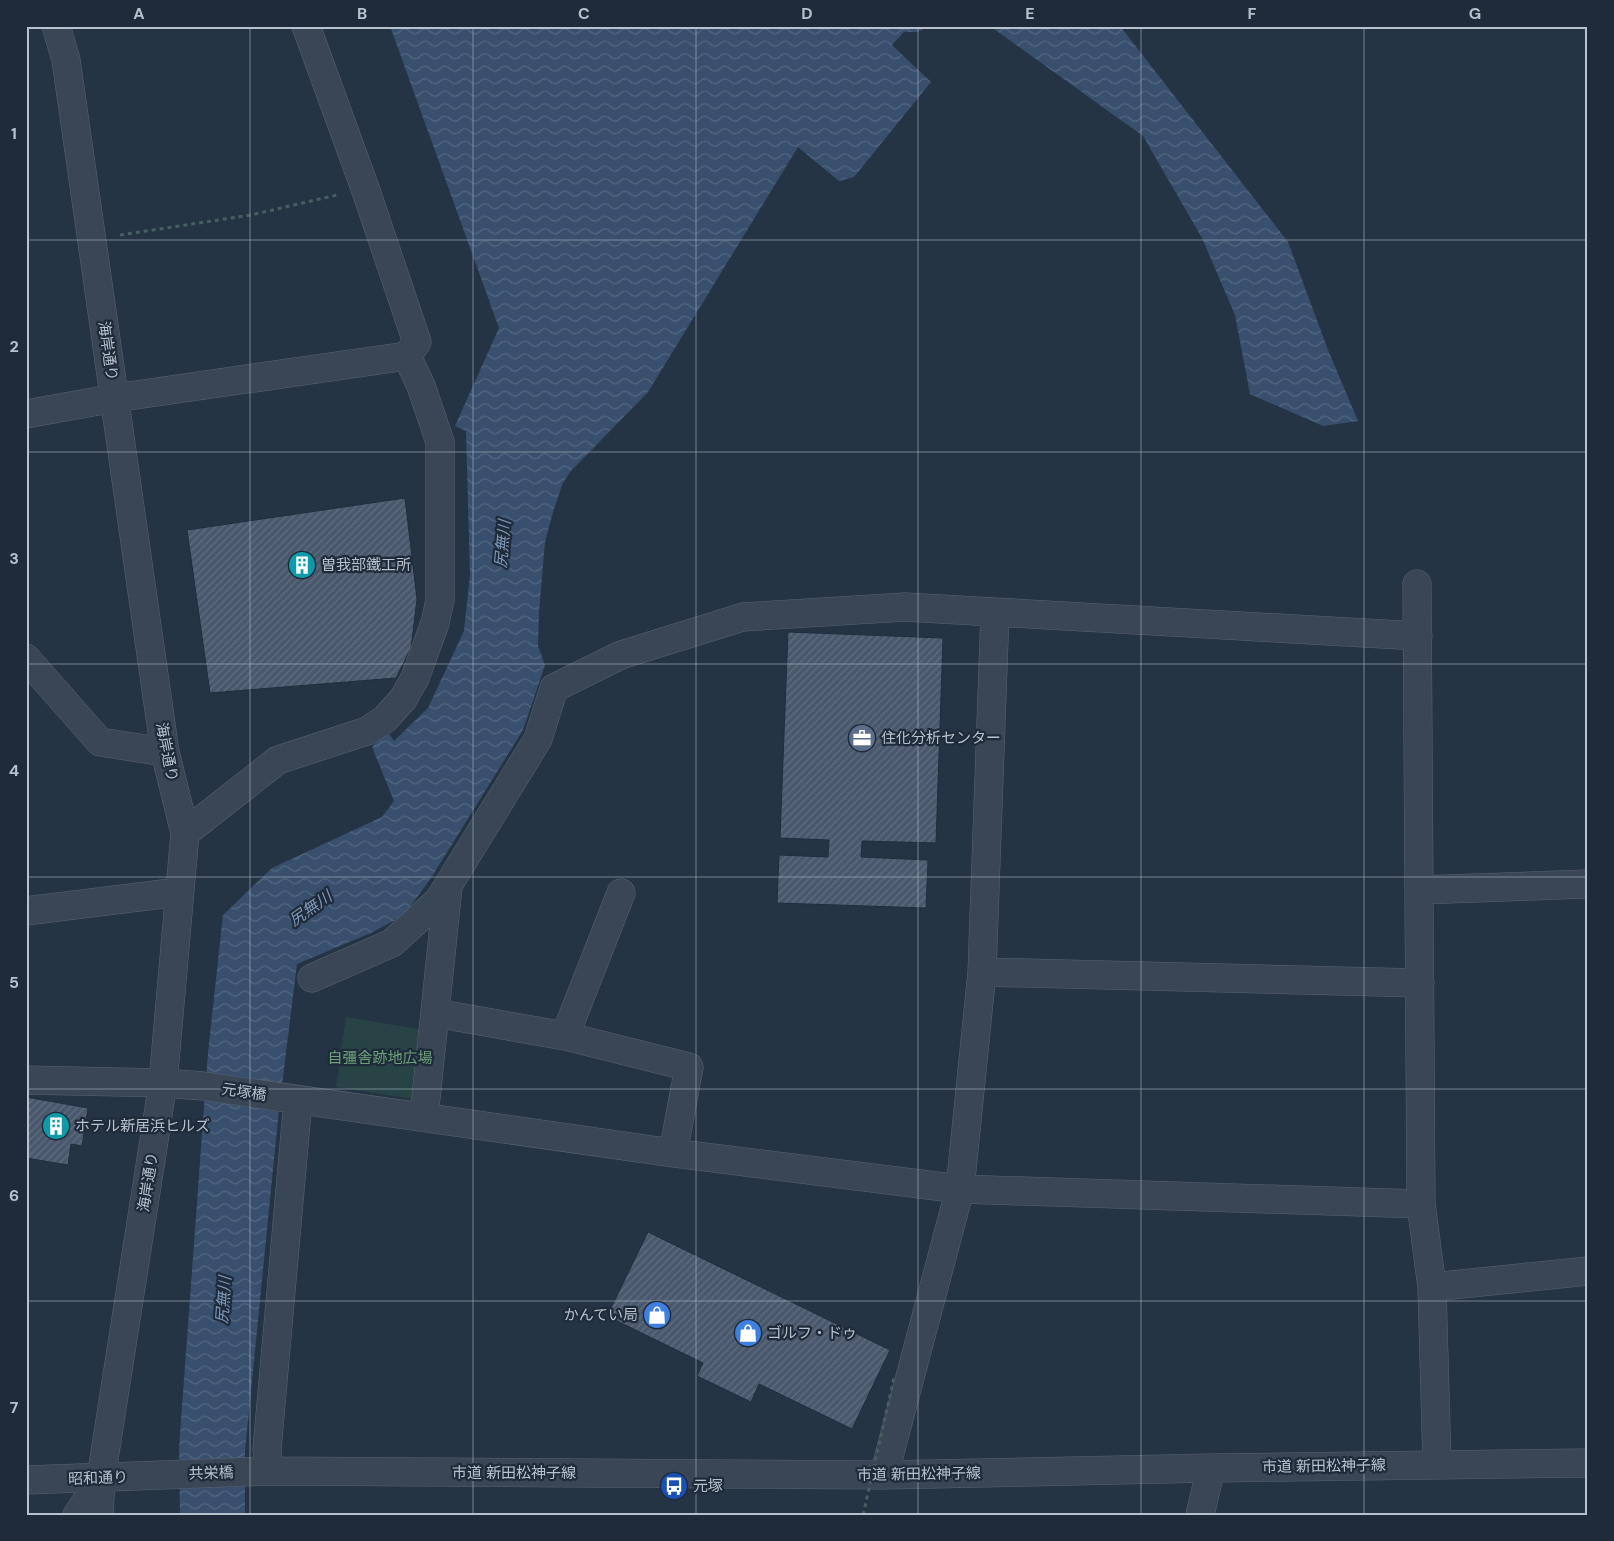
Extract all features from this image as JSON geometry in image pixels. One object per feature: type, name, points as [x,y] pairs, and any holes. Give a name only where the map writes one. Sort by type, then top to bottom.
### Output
[{"type":"street","name":"海岸通り","points":[[56,26],[66,60],[165,752],[185,833],[164,1083],[101,1478],[99,1515]]},
{"type":"street","points":[[26,414],[115,398],[407,356],[417,342],[306,26]]},
{"type":"street","points":[[185,833],[278,760],[367,731],[385,719],[403,699],[415,678],[435,623],[440,600],[440,442],[421,386],[407,356]]},
{"type":"street","points":[[1417,584],[1421,1204],[1432,1287],[1437,1465]]},
{"type":"street","points":[[312,978],[392,943],[439,900],[538,739],[554,688],[621,655],[743,617],[905,607],[1418,636]]},
{"type":"street","points":[[884,1475],[960,1189],[982,972],[995,612]]},
{"type":"street","points":[[26,658],[100,742],[165,752]]},
{"type":"street","points":[[1419,890],[1587,886]]},
{"type":"street","points":[[424,1117],[448,887]]},
{"type":"street","points":[[26,911],[180,892]]},
{"type":"street","points":[[565,1036],[621,893]]},
{"type":"street","points":[[982,972],[1420,983]]},
{"type":"street","points":[[435,1013],[565,1036],[689,1067],[673,1153]]},
{"type":"street","name":"元塚橋","points":[[26,1080],[164,1083],[203,1086],[673,1153],[960,1189],[1421,1204]]},
{"type":"street","points":[[260,1471],[267,1449],[291,1099]]},
{"type":"street","points":[[1432,1287],[1588,1271]]},
{"type":"street","name":"市道 新田松神子線","points":[[260,1471],[884,1475],[1588,1462]]},
{"type":"street","points":[[1200,1515],[1211,1468]]},
{"type":"street","name":"共栄橋","points":[[171,1475],[260,1471]]},
{"type":"street","name":"昭和通り","points":[[26,1480],[171,1475]]},
{"type":"street","points":[[77,1515],[101,1478]]},
{"type":"path","points":[[92,240],[251,216],[364,188]]},
{"type":"path","points":[[863,1515],[894,1378]]},
{"type":"green space","name":"自彊舎跡地広場","points":[[346,1017],[424,1030],[414,1099],[336,1087]]},
{"type":"water","name":"尻無川","points":[[390,26],[929,26],[917,32],[904,32],[892,45],[931,82],[854,177],[839,181],[798,147],[648,392],[570,472],[562,485],[545,542],[538,646],[545,665],[523,730],[431,878],[404,915],[371,933],[297,964],[279,1109],[245,1451],[245,1515],[180,1515],[179,1448],[208,1053],[223,915],[272,868],[382,817],[394,801],[372,747],[387,731],[394,741],[428,708],[464,631],[470,575],[466,431],[455,426],[499,328]]},
{"type":"water","points":[[990,26],[1120,26],[1288,242],[1328,350],[1358,421],[1323,426],[1250,394],[1235,315],[1202,238],[1143,136]]},
{"type":"building","name":"曽我部鐵工所","points":[[405,498],[417,599],[411,648],[396,678],[210,693],[187,530]]},
{"type":"building","name":"住化分析センター","points":[[788,632],[943,638],[936,843],[862,841],[861,857],[928,860],[926,908],[777,903],[779,855],[828,857],[829,840],[780,838]]},
{"type":"building","name":"ホテル新居浜ヒルズ","points":[[26,1097],[88,1108],[82,1146],[71,1144],[68,1165],[26,1158]]},
{"type":"building","name":"ゴルフ・ドゥ","points":[[648,1232],[890,1350],[852,1429],[759,1384],[751,1402],[697,1376],[703,1363],[607,1316]]},
{"type":"place","name":"曽我部鐵工所","points":[[302,565]]},
{"type":"place","name":"住化分析センター","points":[[862,738]]},
{"type":"place","name":"ホテル新居浜ヒルズ","points":[[56,1126]]},
{"type":"place","name":"かんてい局","points":[[657,1315]]},
{"type":"place","name":"ゴルフ・ドゥ","points":[[748,1333]]},
{"type":"place","name":"元塚","points":[[674,1486]]}]
